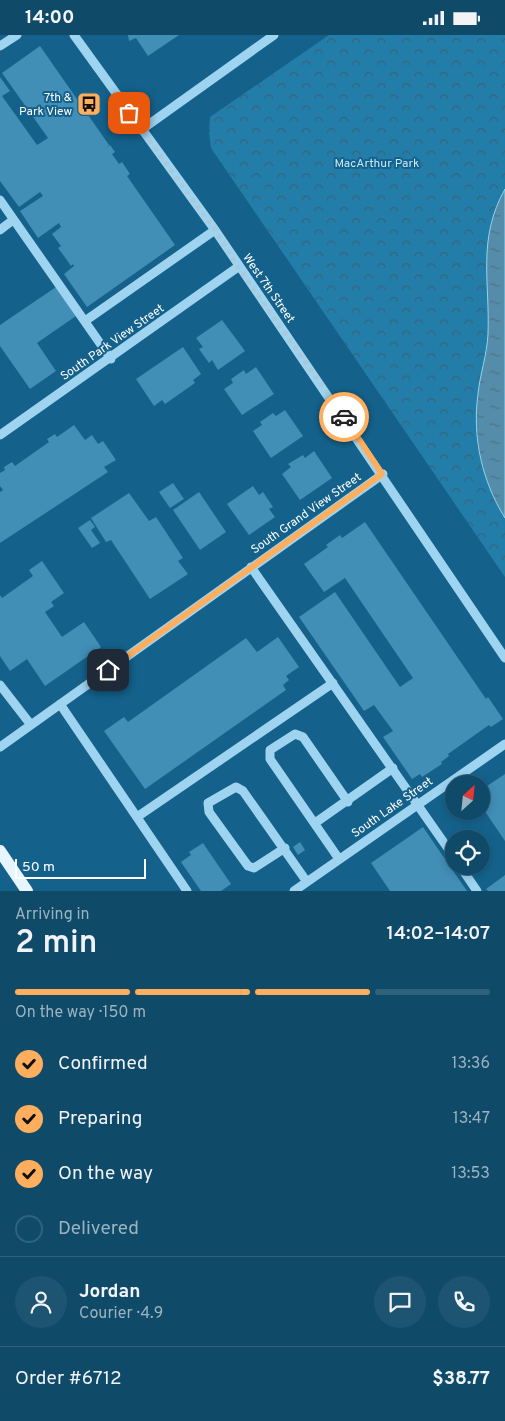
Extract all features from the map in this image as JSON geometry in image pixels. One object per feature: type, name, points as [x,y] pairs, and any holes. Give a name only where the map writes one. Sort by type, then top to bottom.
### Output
[{"type":"main road","points":[[0,851],[27,891]]},
{"type":"street","points":[[0,46],[17,35]]},
{"type":"street","name":"West 7th Street","points":[[74,35],[215,230],[238,267],[382,474],[505,657]]},
{"type":"street","points":[[141,129],[274,35]]},
{"type":"street","points":[[0,200],[111,359]]},
{"type":"street","points":[[0,230],[13,220]]},
{"type":"street","points":[[85,321],[215,230]]},
{"type":"street","name":"South Park View Street","points":[[0,435],[111,359],[238,267]]},
{"type":"street","name":"South Grand View Street","points":[[0,747],[382,474]]},
{"type":"street","points":[[252,567],[445,844]]},
{"type":"street","points":[[137,817],[333,683]]},
{"type":"street","points":[[0,685],[31,725]]},
{"type":"street","points":[[60,704],[187,891]]},
{"type":"street","points":[[339,859],[270,759],[270,751],[295,734],[303,737],[348,802]]},
{"type":"street","name":"South Lake Street","points":[[294,891],[505,744]]},
{"type":"street","points":[[315,823],[348,802],[393,769]]},
{"type":"street","points":[[285,848],[254,868],[248,867],[209,812],[208,803],[236,787],[243,791],[285,848],[308,882]]},
{"type":"street","points":[[466,875],[477,891]]},
{"type":"green space","name":"MacArthur Park","points":[[329,35],[505,35],[505,577],[211,148],[209,133],[210,117]]},
{"type":"water","points":[[505,189],[505,518],[490,489],[485,474],[478,442],[476,410],[488,334],[488,243],[496,207]]},
{"type":"building","points":[[128,35],[179,35],[148,56],[136,38],[129,41]]},
{"type":"building","points":[[40,46],[109,145],[106,147],[110,145],[115,152],[112,154],[119,164],[122,162],[130,174],[127,176],[175,245],[87,307],[64,274],[74,266],[73,264],[71,266],[58,248],[61,246],[52,234],[61,227],[59,223],[38,238],[20,211],[43,196],[40,192],[19,207],[0,181],[0,77],[10,91],[2,96],[37,145],[48,138],[2,73]]},
{"type":"building","points":[[56,287],[76,316],[37,343],[56,371],[30,389],[0,346],[0,325]]},
{"type":"building","points":[[222,320],[245,351],[218,370],[212,360],[209,363],[199,349],[203,347],[196,338]]},
{"type":"building","points":[[183,347],[201,374],[193,380],[195,383],[165,404],[162,400],[154,406],[136,379]]},
{"type":"building","points":[[256,367],[274,394],[242,415],[224,389],[233,383],[231,379],[244,370],[246,374]]},
{"type":"building","points":[[285,410],[303,436],[271,458],[253,431],[262,425],[260,422],[273,413],[276,416]]},
{"type":"building","points":[[74,425],[85,440],[92,435],[98,444],[103,441],[116,460],[104,467],[108,472],[0,543],[0,492],[3,490],[0,486],[0,473],[5,470],[4,467],[12,462],[15,466],[49,442],[47,439],[55,434],[57,437]]},
{"type":"building","points":[[314,451],[332,478],[300,500],[282,474],[291,467],[288,464],[303,455],[305,458]]},
{"type":"building","points":[[173,483],[184,499],[170,508],[159,492]]},
{"type":"building","points":[[253,486],[259,495],[263,492],[273,507],[269,509],[275,517],[249,535],[227,504]]},
{"type":"building","points":[[199,492],[226,532],[200,550],[173,510]]},
{"type":"building","points":[[129,493],[149,521],[156,517],[183,558],[178,561],[188,574],[150,599],[111,540],[106,542],[91,518]]},
{"type":"building","points":[[90,520],[95,527],[91,530],[100,543],[92,548],[78,528]]},
{"type":"building","points":[[365,522],[486,699],[488,697],[503,719],[491,727],[489,725],[448,754],[449,756],[441,762],[442,764],[422,777],[420,774],[412,779],[383,737],[393,731],[374,705],[364,711],[299,617],[335,592],[400,687],[413,678],[345,578],[324,592],[304,564],[328,547],[326,545],[340,535],[342,538]]},
{"type":"building","points":[[42,561],[64,593],[51,602],[54,606],[45,612],[62,637],[84,622],[101,647],[45,686],[27,659],[10,671],[0,656],[0,595],[2,598],[33,576],[29,570]]},
{"type":"building","points":[[278,637],[299,667],[286,676],[289,680],[283,685],[286,690],[145,789],[104,731],[124,717],[128,722],[246,638],[257,652]]},
{"type":"building","points":[[505,774],[505,841],[490,819],[490,784]]},
{"type":"building","points":[[423,827],[445,859],[445,875],[456,875],[467,891],[390,891],[371,863]]},
{"type":"building","points":[[300,842],[305,850],[298,855],[293,847]]},
{"type":"building","points":[[203,843],[231,884],[221,891],[201,891],[181,862],[191,855],[189,852]]},
{"type":"building","points":[[505,875],[505,891],[488,891],[486,889]]},
{"type":"way so far","points":[[129,113],[215,230],[238,267],[344,417]]},
{"type":"place","name":"7th & Park View","points":[[89,104]]},
{"type":"route","points":[[108,670],[382,474],[344,417]]}]
